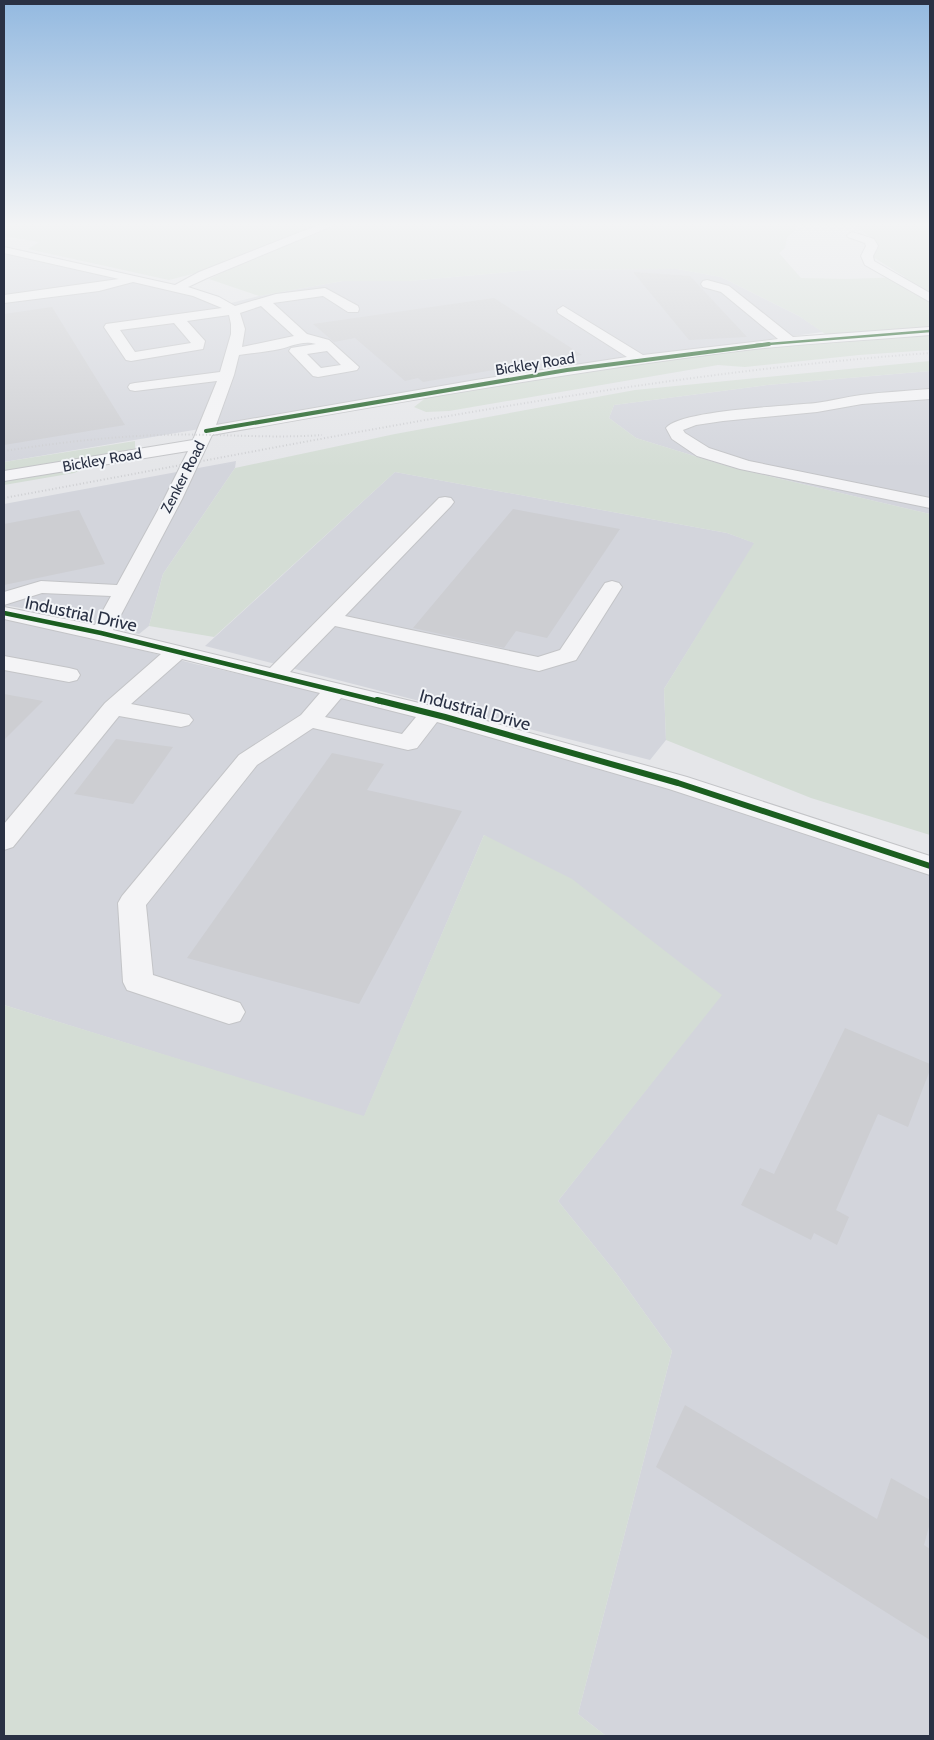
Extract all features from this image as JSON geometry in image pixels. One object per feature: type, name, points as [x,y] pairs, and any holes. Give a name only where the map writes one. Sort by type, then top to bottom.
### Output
[{"type":"street","points":[[222,305],[232,311]]},
{"type":"street","points":[[177,318],[203,340],[198,346],[131,357],[111,327],[177,318],[232,311],[253,305]]},
{"type":"street","points":[[267,305],[303,338]]},
{"type":"street","points":[[347,305],[353,309]]},
{"type":"street","points":[[745,305],[790,342]]},
{"type":"street","points":[[563,310],[641,360]]},
{"type":"street","name":"Zenker Road","points":[[101,633],[203,438],[226,375],[237,319],[232,311]]},
{"type":"street","name":"Bickley Road","points":[[4,476],[203,438],[641,360],[790,342],[930,331]]},
{"type":"street","points":[[232,343],[279,345],[303,338],[319,338],[329,346]]},
{"type":"street","points":[[135,387],[226,375]]},
{"type":"street","points":[[930,394],[862,399],[723,416],[694,421],[674,428],[678,436],[703,452],[755,467],[930,503]]},
{"type":"street","points":[[274,675],[445,502]]},
{"type":"street","points":[[7,613],[41,587],[124,591]]},
{"type":"street","points":[[330,619],[539,664],[568,655],[612,587]]},
{"type":"street","name":"Industrial Drive","points":[[7,613],[178,651],[432,714],[558,748],[678,783],[930,866]]},
{"type":"street","points":[[4,841],[113,708],[178,651]]},
{"type":"street","points":[[4,663],[69,675]]},
{"type":"street","points":[[229,1012],[138,982],[132,903],[248,760],[309,720],[336,690]]},
{"type":"street","points":[[113,708],[181,720]]},
{"type":"street","points":[[309,720],[408,743],[432,714]]},
{"type":"shaded area","points":[[4,305],[777,305],[799,316],[823,332],[579,365],[4,462]]},
{"type":"shaded area","points":[[777,305],[930,305],[930,350],[859,355],[745,367],[718,365],[449,411],[426,412],[414,407],[432,393],[571,370],[831,338],[799,316]]},
{"type":"shaded area","points":[[930,361],[930,371],[767,385],[614,405],[609,418],[636,438],[730,467],[930,514],[930,835],[811,798],[666,740],[664,689],[754,543],[727,533],[395,472],[214,637],[149,626],[163,574],[235,468],[395,434],[635,390]]},
{"type":"shaded area","points":[[930,371],[930,514],[730,467],[636,438],[609,418],[614,405],[767,385]]},
{"type":"shaded area","points":[[135,441],[135,449],[74,473],[4,485],[4,462]]},
{"type":"shaded area","points":[[236,461],[235,468],[163,574],[149,626],[139,634],[68,616],[4,605],[4,504]]},
{"type":"shaded area","points":[[395,472],[727,533],[755,543],[664,689],[666,740],[650,760],[205,646]]},
{"type":"shaded area","points":[[4,618],[52,627],[195,664],[385,707],[712,798],[930,872],[930,1736],[606,1736],[578,1714],[672,1351],[616,1273],[558,1201],[721,995],[484,835],[364,1117],[4,1005]]},
{"type":"shaded area","points":[[484,835],[572,879],[722,995],[558,1201],[616,1273],[672,1351],[578,1714],[606,1736],[4,1736],[4,1005],[364,1116]]},
{"type":"building","points":[[444,305],[505,305],[582,355],[423,382],[418,378],[405,381],[355,338],[334,342],[313,324]]},
{"type":"building","points":[[660,305],[717,305],[747,337],[689,340]]},
{"type":"building","points":[[52,307],[125,425],[4,445],[4,314]]},
{"type":"building","points":[[513,509],[620,529],[547,638],[516,631],[504,648],[413,628]]},
{"type":"building","points":[[79,510],[105,564],[4,585],[4,524]]},
{"type":"building","points":[[4,694],[43,701],[4,740]]},
{"type":"building","points":[[116,739],[173,747],[133,804],[74,794]]},
{"type":"building","points":[[332,753],[384,764],[367,790],[462,811],[359,1004],[187,958]]},
{"type":"building","points":[[845,1028],[930,1064],[930,1070],[908,1127],[878,1114],[836,1210],[849,1217],[837,1245],[814,1233],[811,1240],[741,1205],[760,1168],[774,1174]]},
{"type":"building","points":[[685,1405],[877,1519],[891,1478],[930,1500],[930,1523],[924,1545],[930,1549],[930,1640],[656,1467]]},
{"type":"railway","points":[[4,498],[465,413],[581,394],[697,377],[930,353]]},
{"type":"railway","points":[[4,451],[42,445],[140,436],[322,435]]},
{"type":"cycle path","points":[[206,431],[567,370],[657,357],[839,337],[930,331]]},
{"type":"cycle path","points":[[4,613],[101,633],[445,717],[678,783],[930,866]]}]
